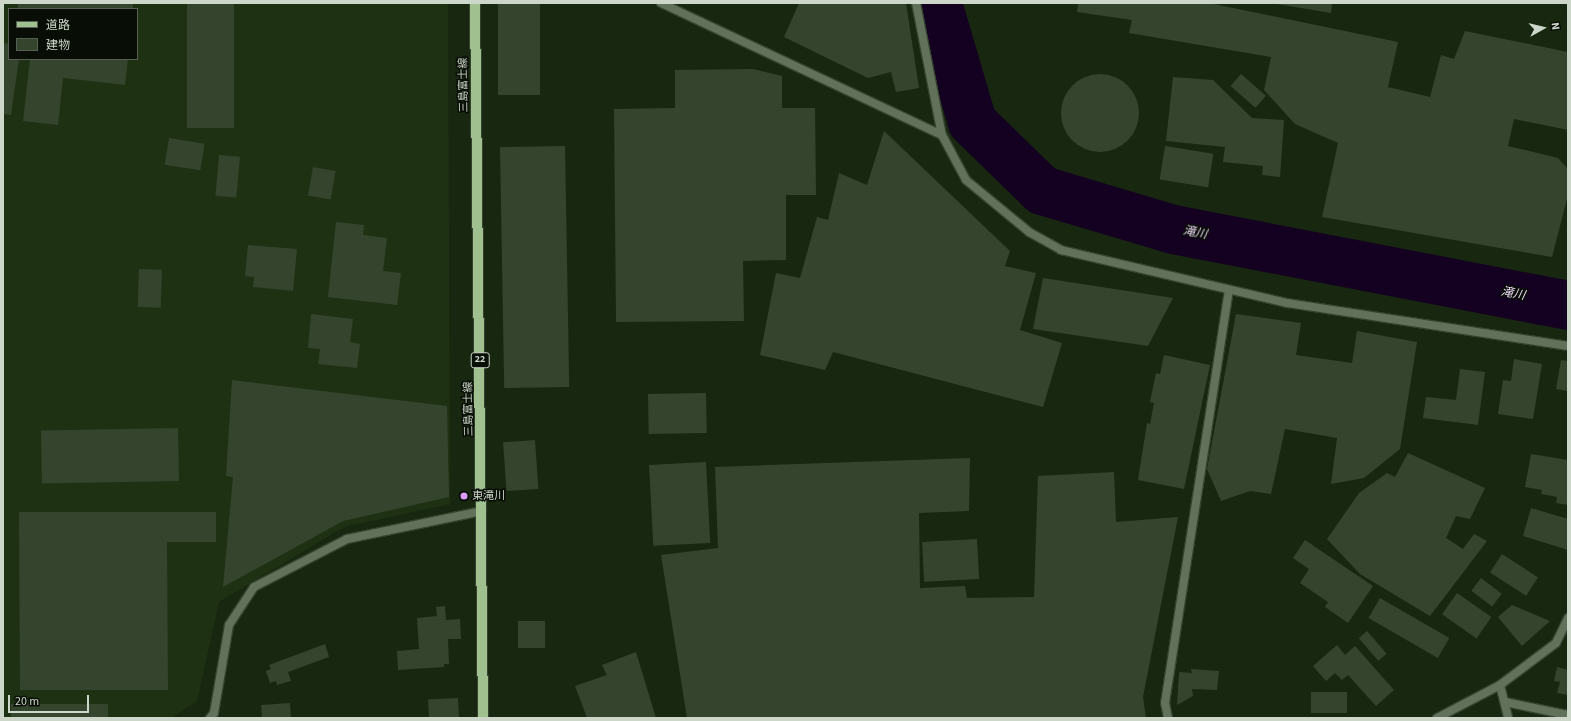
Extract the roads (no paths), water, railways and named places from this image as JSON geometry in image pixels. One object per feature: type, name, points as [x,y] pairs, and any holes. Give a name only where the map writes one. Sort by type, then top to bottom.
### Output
[{"type":"main road","name":"三島富士線","points":[[475,3],[482,511],[483,718]]},
{"type":"street","points":[[661,3],[942,135]]},
{"type":"street","points":[[916,3],[942,135],[966,180],[1029,232],[1060,250],[1287,303],[1568,346]]},
{"type":"street","points":[[1168,718],[1165,703],[1230,290]]},
{"type":"street","points":[[210,718],[214,713],[229,625],[254,587],[347,539],[482,511]]},
{"type":"street","points":[[1437,718],[1500,684],[1556,644],[1568,618]]},
{"type":"street","points":[[1500,684],[1508,718]]},
{"type":"street","points":[[1505,702],[1568,715]]},
{"type":"waterway","name":"滝川","points":[[937,3],[972,122],[1042,190],[1173,229],[1568,305]]},
{"type":"place","name":"東滝川","points":[[464,496]]}]
